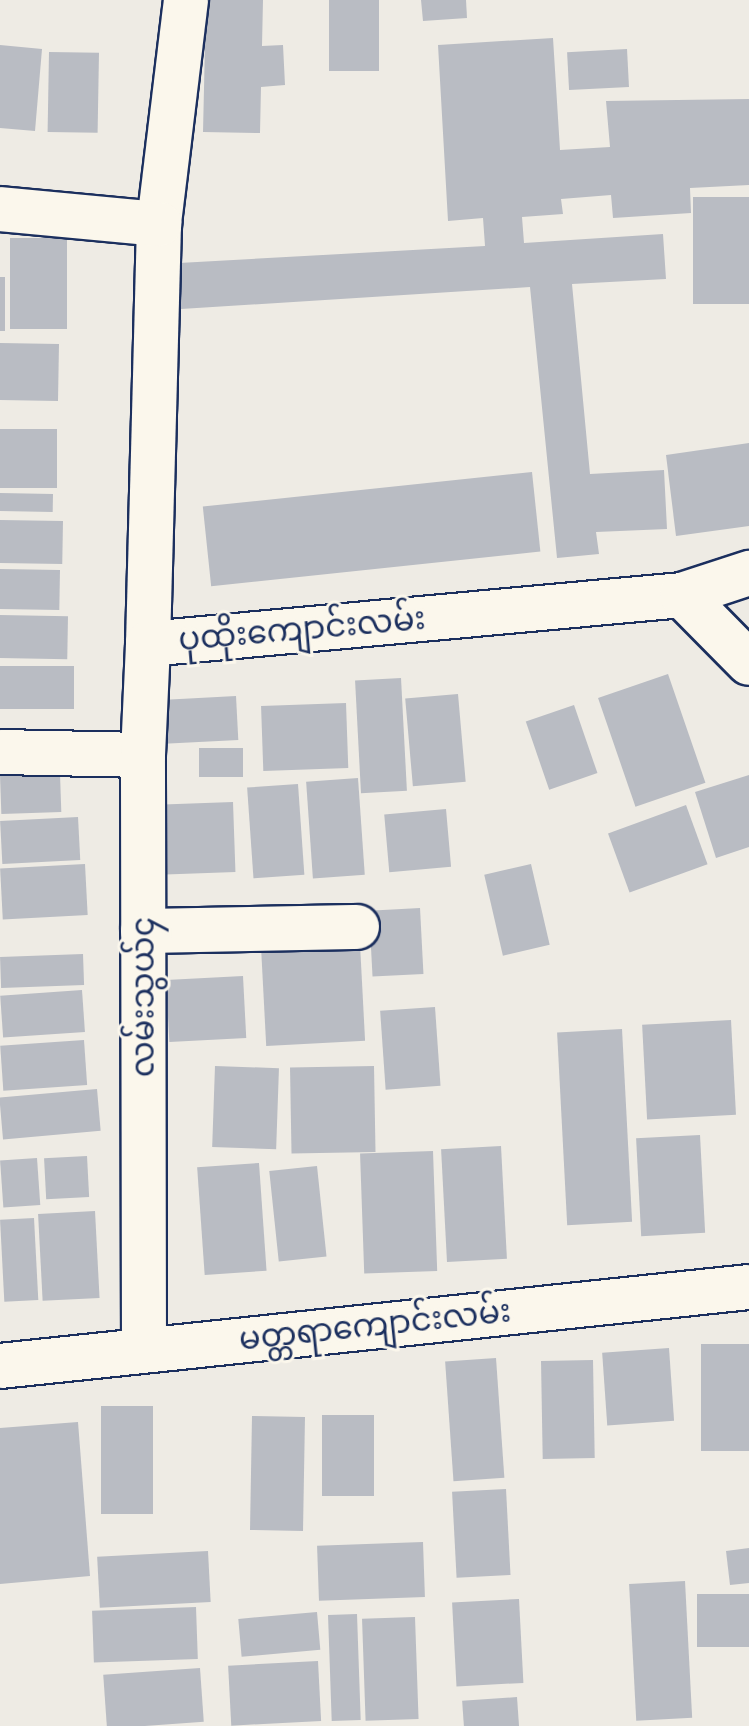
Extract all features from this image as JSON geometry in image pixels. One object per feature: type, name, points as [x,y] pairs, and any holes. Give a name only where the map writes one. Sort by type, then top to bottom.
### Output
[{"type":"street","name":"ပုထိုးကျောင်းလမ်း","points":[[186,0],[159,224],[148,644],[682,595],[749,573]]},
{"type":"street","points":[[0,209],[159,224]]},
{"type":"street","points":[[682,595],[749,663]]},
{"type":"street","name":"လမ်းသွယ်၄","points":[[144,1350],[143,755],[148,644]]},
{"type":"street","points":[[0,752],[143,755]]},
{"type":"street","points":[[143,931],[357,927]]},
{"type":"street","name":"မတ္တရာကျောင်းလမ်း","points":[[0,1366],[749,1287]]},
{"type":"building","points":[[206,0],[263,0],[262,46],[283,45],[285,85],[261,87],[260,133],[203,132]]},
{"type":"building","points":[[329,0],[379,0],[379,71],[329,71]]},
{"type":"building","points":[[421,0],[466,0],[467,18],[423,21]]},
{"type":"building","points":[[553,38],[560,150],[610,147],[606,101],[749,99],[749,185],[690,188],[691,213],[613,218],[611,195],[561,199],[563,214],[522,217],[524,243],[663,234],[666,279],[572,284],[590,474],[664,470],[667,529],[596,532],[599,554],[557,558],[530,287],[181,309],[179,263],[485,246],[483,218],[448,221],[438,45]]},
{"type":"building","points":[[0,45],[42,49],[35,131],[0,128]]},
{"type":"building","points":[[627,49],[629,87],[569,90],[567,52]]},
{"type":"building","points":[[49,52],[99,53],[98,133],[48,132]]},
{"type":"building","points":[[693,197],[749,197],[749,304],[693,304]]},
{"type":"building","points":[[10,238],[67,238],[67,329],[10,329]]},
{"type":"building","points":[[0,277],[5,277],[5,331],[0,331]]},
{"type":"building","points":[[0,343],[59,344],[58,401],[0,400]]},
{"type":"building","points":[[0,429],[57,429],[57,488],[0,488]]},
{"type":"building","points":[[749,443],[749,526],[676,536],[666,455]]},
{"type":"building","points":[[532,472],[540,552],[211,586],[203,507]]},
{"type":"building","points":[[0,493],[53,494],[53,512],[0,511]]},
{"type":"building","points":[[0,520],[63,521],[62,564],[0,563]]},
{"type":"building","points":[[0,569],[60,570],[59,610],[0,609]]},
{"type":"building","points":[[0,615],[68,616],[67,659],[0,658]]},
{"type":"building","points":[[0,666],[74,666],[74,709],[0,709]]},
{"type":"building","points":[[668,674],[705,783],[635,807],[598,698]]},
{"type":"building","points":[[401,678],[407,791],[361,793],[355,680]]},
{"type":"building","points":[[458,694],[466,782],[413,786],[405,699]]},
{"type":"building","points":[[236,696],[238,740],[149,745],[147,701]]},
{"type":"building","points":[[346,703],[348,768],[263,771],[261,706]]},
{"type":"building","points":[[574,705],[597,773],[549,790],[526,722]]},
{"type":"building","points":[[199,748],[243,748],[243,777],[199,777]]},
{"type":"building","points":[[60,774],[61,812],[1,814],[0,776]]},
{"type":"building","points":[[749,775],[749,847],[716,858],[695,792]]},
{"type":"building","points":[[358,778],[365,875],[313,878],[306,782]]},
{"type":"building","points":[[298,784],[304,875],[253,878],[247,788]]},
{"type":"building","points":[[233,802],[235,872],[144,875],[142,805]]},
{"type":"building","points":[[686,805],[708,864],[630,893],[608,833]]},
{"type":"building","points":[[446,809],[451,867],[389,872],[384,814]]},
{"type":"building","points":[[78,817],[80,860],[2,864],[0,821]]},
{"type":"building","points":[[85,864],[88,915],[3,919],[0,868]]},
{"type":"building","points":[[531,864],[550,945],[503,956],[484,875]]},
{"type":"building","points":[[420,908],[423,974],[373,977],[369,911]]},
{"type":"building","points":[[360,944],[365,1041],[266,1046],[261,949]]},
{"type":"building","points":[[83,954],[84,985],[1,988],[0,957]]},
{"type":"building","points":[[243,976],[246,1038],[169,1042],[166,980]]},
{"type":"building","points":[[82,990],[85,1032],[3,1038],[0,996]]},
{"type":"building","points":[[435,1007],[441,1086],[386,1090],[380,1011]]},
{"type":"building","points":[[731,1020],[736,1115],[647,1120],[642,1025]]},
{"type":"building","points":[[622,1029],[632,1222],[567,1225],[557,1032]]},
{"type":"building","points":[[84,1040],[87,1085],[3,1091],[0,1046]]},
{"type":"building","points":[[215,1066],[279,1068],[276,1149],[212,1147]]},
{"type":"building","points":[[374,1066],[376,1152],[292,1153],[290,1067]]},
{"type":"building","points":[[97,1089],[101,1131],[3,1139],[0,1097]]},
{"type":"building","points":[[700,1135],[705,1233],[641,1236],[636,1138]]},
{"type":"building","points":[[501,1146],[507,1259],[447,1262],[441,1149]]},
{"type":"building","points":[[433,1151],[437,1271],[364,1273],[360,1154]]},
{"type":"building","points":[[87,1156],[89,1197],[46,1199],[44,1158]]},
{"type":"building","points":[[37,1158],[40,1205],[3,1207],[0,1161]]},
{"type":"building","points":[[259,1163],[267,1271],[205,1275],[197,1167]]},
{"type":"building","points":[[317,1166],[327,1257],[279,1262],[269,1171]]},
{"type":"building","points":[[95,1211],[100,1298],[43,1301],[38,1214]]},
{"type":"building","points":[[34,1218],[38,1300],[4,1302],[0,1220]]},
{"type":"building","points":[[701,1344],[749,1344],[749,1451],[701,1451]]},
{"type":"building","points":[[669,1348],[674,1421],[607,1425],[602,1353]]},
{"type":"building","points":[[496,1358],[504,1478],[453,1481],[445,1362]]},
{"type":"building","points":[[593,1360],[595,1458],[543,1459],[541,1361]]},
{"type":"building","points":[[101,1406],[153,1406],[153,1514],[101,1514]]},
{"type":"building","points":[[322,1415],[374,1415],[374,1496],[322,1496]]},
{"type":"building","points":[[252,1416],[305,1417],[303,1531],[250,1530]]},
{"type":"building","points":[[78,1422],[90,1576],[0,1584],[0,1428]]},
{"type":"building","points":[[506,1489],[511,1575],[457,1578],[452,1492]]},
{"type":"building","points":[[423,1542],[425,1597],[319,1601],[317,1546]]},
{"type":"building","points":[[749,1548],[749,1583],[730,1585],[726,1551]]},
{"type":"building","points":[[208,1551],[211,1602],[100,1608],[97,1557]]},
{"type":"building","points":[[685,1581],[692,1718],[636,1721],[629,1584]]},
{"type":"building","points":[[697,1594],[749,1594],[749,1647],[697,1647]]},
{"type":"building","points":[[519,1599],[523,1683],[456,1686],[452,1603]]},
{"type":"building","points":[[196,1607],[198,1659],[94,1663],[92,1611]]},
{"type":"building","points":[[317,1612],[320,1650],[242,1657],[238,1619]]},
{"type":"building","points":[[357,1614],[361,1720],[332,1721],[328,1615]]},
{"type":"building","points":[[415,1617],[419,1719],[366,1721],[362,1619]]},
{"type":"building","points":[[318,1661],[321,1721],[231,1726],[228,1666]]},
{"type":"building","points":[[200,1668],[204,1722],[107,1726],[103,1675]]},
{"type":"building","points":[[517,1697],[519,1726],[464,1726],[462,1701]]}]
